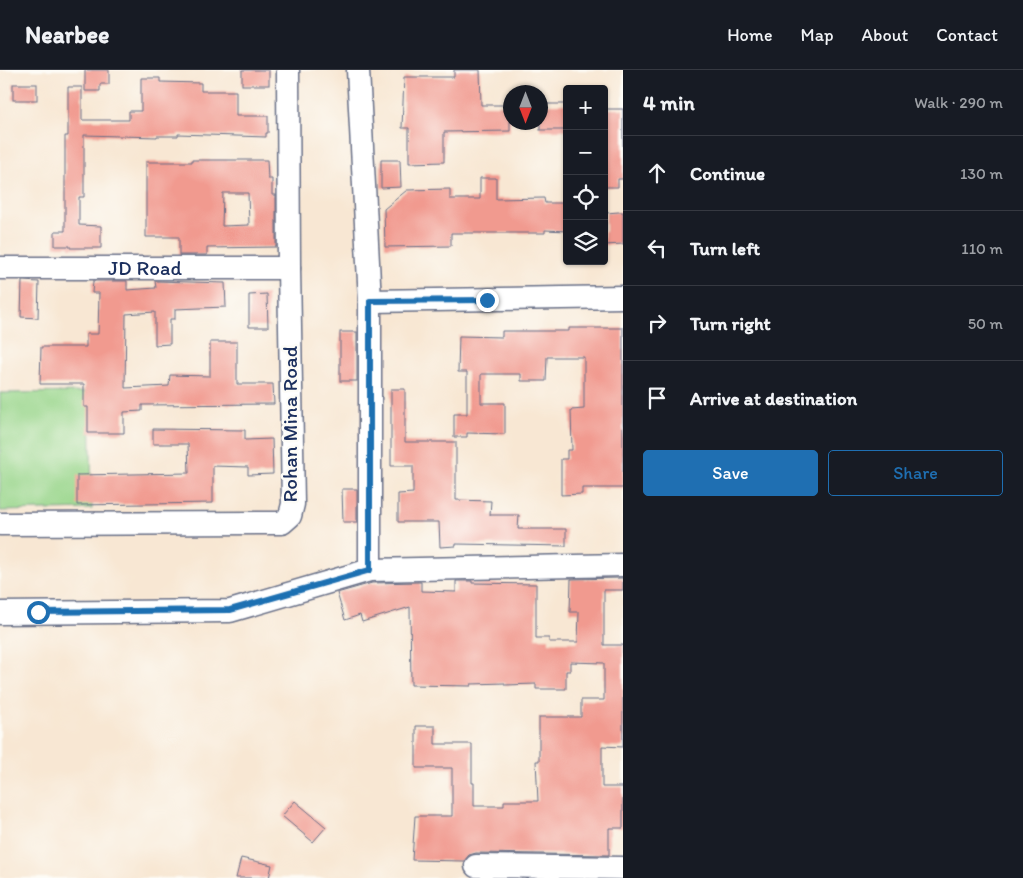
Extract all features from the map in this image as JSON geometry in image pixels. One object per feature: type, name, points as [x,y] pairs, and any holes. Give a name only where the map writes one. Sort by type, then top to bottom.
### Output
[{"type":"street","name":"Rohan Mina Road","points":[[0,524],[282,523],[290,516],[293,504],[288,70]]},
{"type":"street","points":[[358,70],[370,301],[370,570]]},
{"type":"street","name":"JD Road","points":[[0,268],[289,268]]},
{"type":"street","points":[[370,301],[623,298]]},
{"type":"street","points":[[0,613],[230,610],[370,570],[623,566]]},
{"type":"street","points":[[476,866],[623,868]]},
{"type":"green space","points":[[90,392],[92,509],[0,511],[0,393]]},
{"type":"building","points":[[85,70],[109,70],[109,84],[100,84],[100,91],[85,91]]},
{"type":"building","points":[[242,70],[269,70],[269,85],[242,85]]},
{"type":"building","points":[[454,70],[480,70],[481,105],[503,105],[503,130],[510,131],[444,132],[444,162],[409,163],[409,128],[402,128],[404,77],[454,77]]},
{"type":"building","points":[[141,78],[160,78],[160,82],[201,83],[201,91],[236,91],[236,116],[268,116],[268,133],[266,133],[266,137],[178,134],[178,136],[157,137],[84,135],[84,197],[79,197],[79,225],[101,226],[101,248],[55,246],[55,231],[65,231],[65,136],[68,136],[68,87],[82,87],[82,120],[129,120],[129,111],[141,111]]},
{"type":"building","points":[[13,84],[37,84],[37,100],[13,100]]},
{"type":"building","points":[[548,104],[563,104],[563,130],[548,130]]},
{"type":"building","points":[[608,109],[623,109],[623,179],[618,179],[618,187],[608,187]]},
{"type":"building","points":[[192,160],[267,160],[268,179],[272,179],[272,195],[276,195],[276,247],[207,248],[207,255],[179,255],[179,237],[146,237],[146,162],[192,162]],"holes":[[[223,193],[248,193],[249,225],[222,226]]]},
{"type":"building","points":[[381,160],[400,160],[401,187],[381,188]]},
{"type":"building","points":[[480,178],[496,178],[496,199],[544,198],[545,203],[563,203],[563,231],[545,230],[545,233],[451,233],[451,246],[385,247],[384,209],[407,190],[450,189],[450,199],[480,199]]},
{"type":"building","points":[[623,212],[623,244],[608,245],[608,213]]},
{"type":"building","points":[[22,281],[39,282],[38,318],[21,317]]},
{"type":"building","points":[[93,281],[127,281],[127,290],[156,288],[155,281],[225,283],[226,307],[175,309],[175,319],[170,319],[170,344],[155,345],[155,312],[126,314],[125,388],[169,386],[170,375],[210,376],[210,342],[237,342],[237,384],[273,384],[274,404],[142,405],[142,411],[124,412],[124,433],[88,433],[88,407],[84,407],[84,384],[40,384],[41,347],[86,347],[86,334],[98,334],[99,293],[92,293]]},
{"type":"building","points":[[267,294],[268,327],[249,327],[249,295]]},
{"type":"building","points":[[569,328],[623,328],[623,488],[582,488],[582,494],[561,495],[561,459],[567,459],[567,450],[572,450],[571,410],[584,409],[584,357],[547,357],[546,381],[521,381],[521,374],[481,374],[481,403],[505,403],[505,434],[467,433],[467,437],[454,437],[454,414],[467,414],[467,372],[458,372],[459,336],[502,337],[502,331],[569,331]]},
{"type":"building","points":[[340,332],[357,332],[357,381],[340,381]]},
{"type":"building","points":[[391,389],[405,389],[405,442],[456,442],[456,500],[491,501],[490,515],[519,515],[518,529],[566,529],[566,546],[456,544],[456,546],[440,547],[439,522],[398,522],[398,494],[413,493],[413,466],[391,466]]},
{"type":"building","points":[[153,429],[245,430],[245,440],[272,439],[273,474],[248,475],[248,467],[213,466],[213,503],[77,505],[77,475],[189,473],[188,444],[153,444]]},
{"type":"building","points":[[342,489],[357,489],[357,522],[343,522]]},
{"type":"building","points":[[623,578],[623,590],[604,590],[604,645],[623,645],[623,747],[602,746],[602,787],[623,787],[623,828],[609,828],[609,855],[476,853],[469,855],[464,861],[412,860],[415,816],[452,816],[452,768],[416,768],[416,726],[435,726],[435,744],[472,744],[474,806],[504,806],[504,801],[538,801],[536,761],[539,761],[539,717],[581,717],[581,700],[604,700],[604,663],[570,662],[570,671],[566,671],[566,689],[536,689],[536,684],[505,685],[505,683],[471,684],[471,686],[411,685],[410,607],[362,622],[360,615],[345,620],[337,593],[372,583],[421,582],[421,591],[456,592],[456,581],[536,584],[536,638],[549,638],[549,642],[578,642],[579,612],[570,612],[571,579]]},
{"type":"building","points":[[295,801],[326,827],[313,842],[282,816]]},
{"type":"building","points":[[241,858],[272,865],[269,878],[236,878]]},
{"type":"route","points":[[38,612],[230,610],[370,570],[370,301],[487,300]]}]
